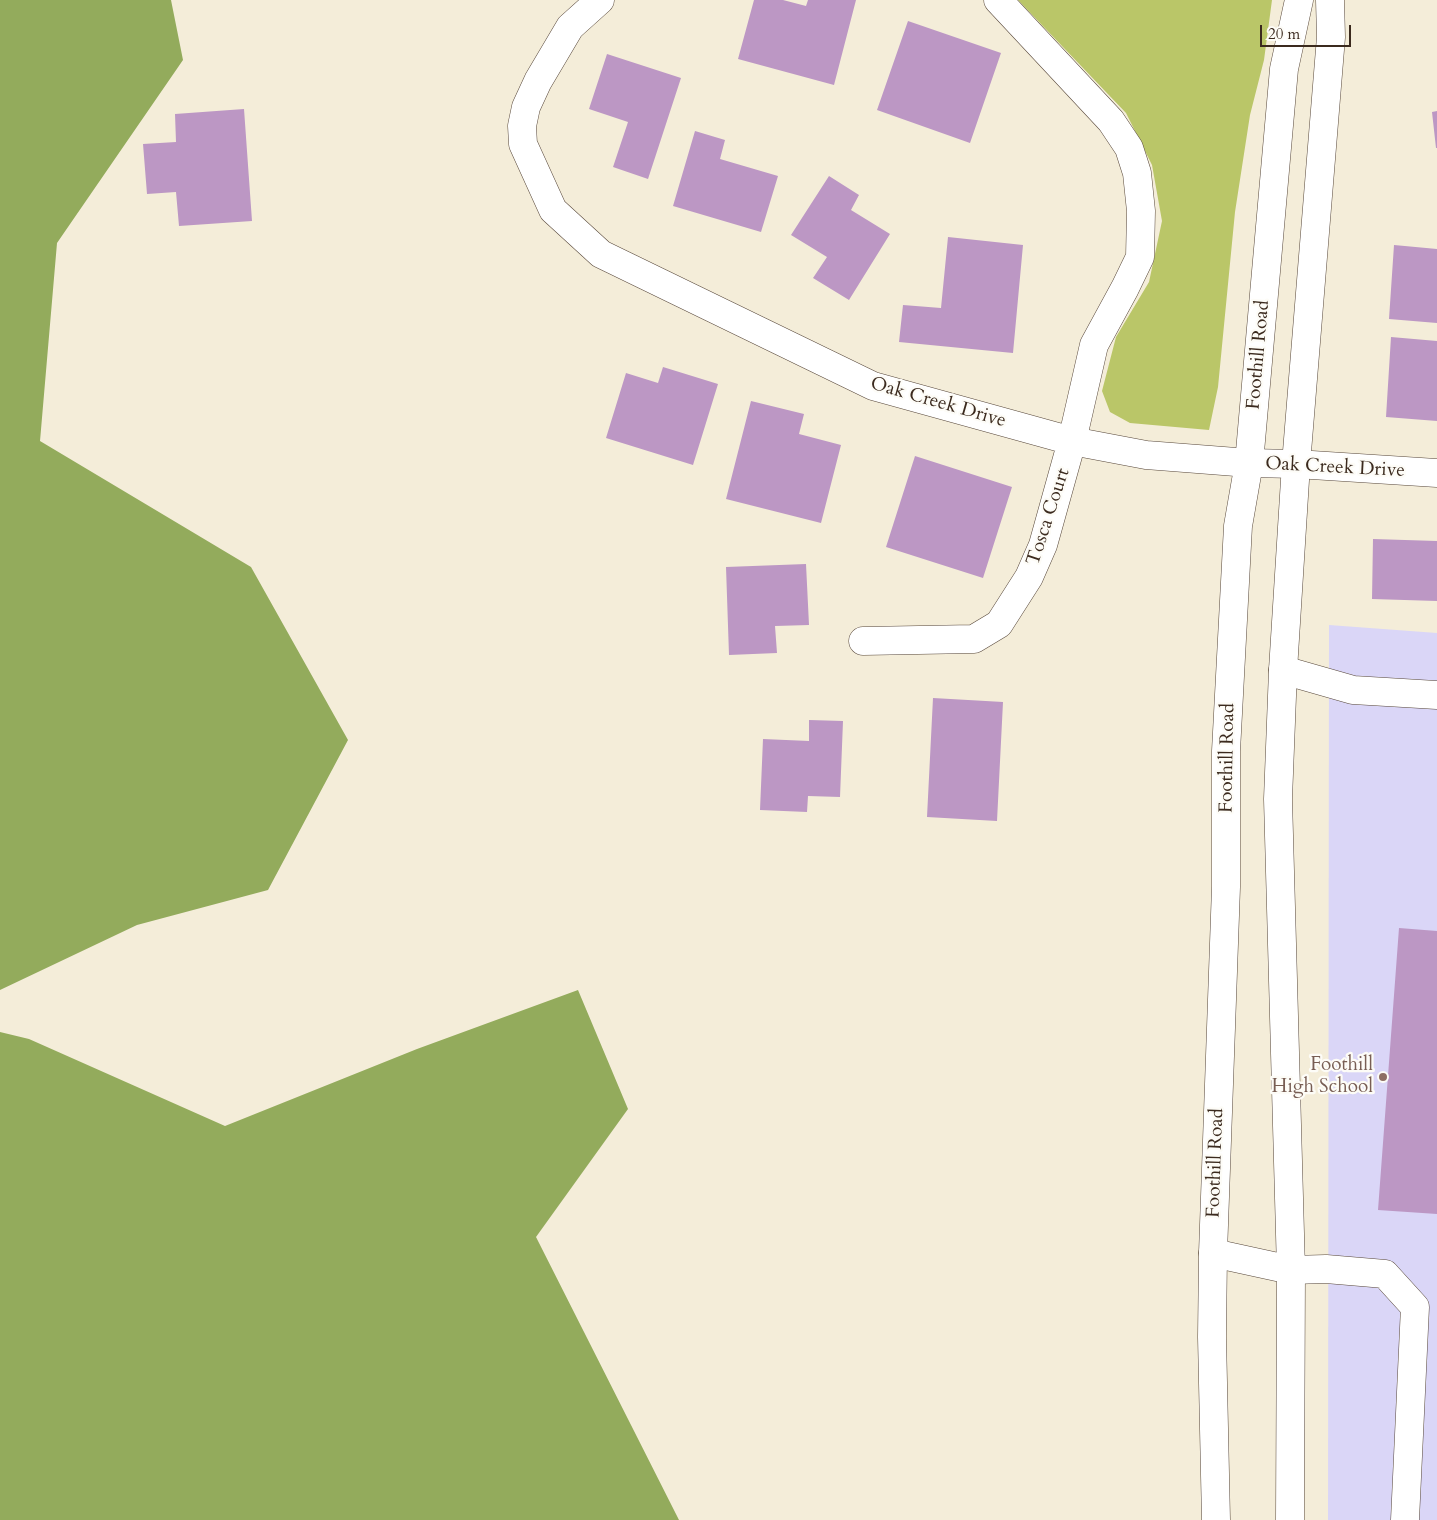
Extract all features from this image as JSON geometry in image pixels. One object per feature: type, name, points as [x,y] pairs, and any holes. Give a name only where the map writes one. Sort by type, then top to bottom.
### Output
[{"type":"main road","name":"Oak Creek Drive","points":[[600,0],[570,27],[538,81],[526,107],[522,126],[523,144],[553,210],[601,254],[873,386],[1072,442],[1146,455],[1249,464],[1296,464],[1437,473]]},
{"type":"main road","name":"Tosca Court","points":[[863,641],[974,639],[999,624],[1029,577],[1043,546],[1072,442],[1094,345],[1140,257],[1142,211],[1137,173],[1129,148],[1111,121],[998,0]]},
{"type":"main road","name":"Foothill Road","points":[[1216,1520],[1212,1338],[1213,1253],[1226,886],[1226,751],[1238,526],[1249,464],[1284,69],[1299,0]]},
{"type":"main road","points":[[1290,1520],[1290,1270],[1278,799],[1283,670],[1296,464],[1330,47],[1330,0]]},
{"type":"main road","points":[[1283,670],[1353,690],[1437,695]]},
{"type":"main road","points":[[1213,1253],[1290,1270],[1326,1269],[1385,1274],[1415,1307],[1405,1520]]},
{"type":"shaded area","name":"Foothill High School","points":[[1329,625],[1437,633],[1437,1520],[1328,1520]]},
{"type":"green space","points":[[0,0],[171,0],[183,60],[57,243],[40,441],[251,567],[348,740],[268,890],[137,925],[0,990]]},
{"type":"green space","points":[[1018,0],[1272,0],[1264,60],[1250,115],[1235,212],[1218,387],[1209,430],[1130,423],[1110,412],[1102,391],[1116,337],[1149,282],[1162,221],[1152,165],[1126,113]]},
{"type":"green space","points":[[578,990],[628,1109],[536,1237],[679,1520],[0,1520],[0,1032],[29,1039],[225,1126],[417,1049]]},
{"type":"building","points":[[754,0],[783,0],[806,6],[808,0],[856,0],[834,85],[738,59]]},
{"type":"building","points":[[908,21],[1001,53],[970,143],[877,110]]},
{"type":"building","points":[[607,54],[681,78],[648,179],[613,167],[628,122],[589,109]]},
{"type":"building","points":[[244,109],[252,221],[179,226],[176,192],[147,194],[143,144],[176,142],[175,114]]},
{"type":"building","points":[[1437,111],[1437,148],[1436,148],[1432,112]]},
{"type":"building","points":[[695,131],[725,140],[720,159],[778,176],[761,232],[673,206]]},
{"type":"building","points":[[829,176],[859,195],[851,210],[890,234],[849,300],[813,278],[827,257],[791,235]]},
{"type":"building","points":[[948,237],[1023,245],[1013,353],[899,342],[903,305],[941,308]]},
{"type":"building","points":[[1394,245],[1437,249],[1437,323],[1389,319]]},
{"type":"building","points":[[1391,337],[1437,341],[1437,421],[1386,417]]},
{"type":"building","points":[[663,367],[718,384],[693,465],[606,438],[626,373],[658,383]]},
{"type":"building","points":[[751,401],[804,414],[799,434],[841,445],[821,523],[726,499]]},
{"type":"building","points":[[915,456],[1012,487],[983,578],[886,547]]},
{"type":"building","points":[[1373,539],[1437,541],[1437,601],[1372,599]]},
{"type":"building","points":[[806,564],[809,625],[775,626],[777,653],[729,655],[726,567]]},
{"type":"building","points":[[933,698],[1003,702],[997,821],[927,817]]},
{"type":"building","points":[[809,720],[843,721],[840,797],[808,796],[807,812],[760,810],[763,739],[809,741]]},
{"type":"building","points":[[1399,928],[1437,931],[1437,1214],[1378,1210]]},
{"type":"place","name":"Foothill High School","points":[[1383,1077]]}]
